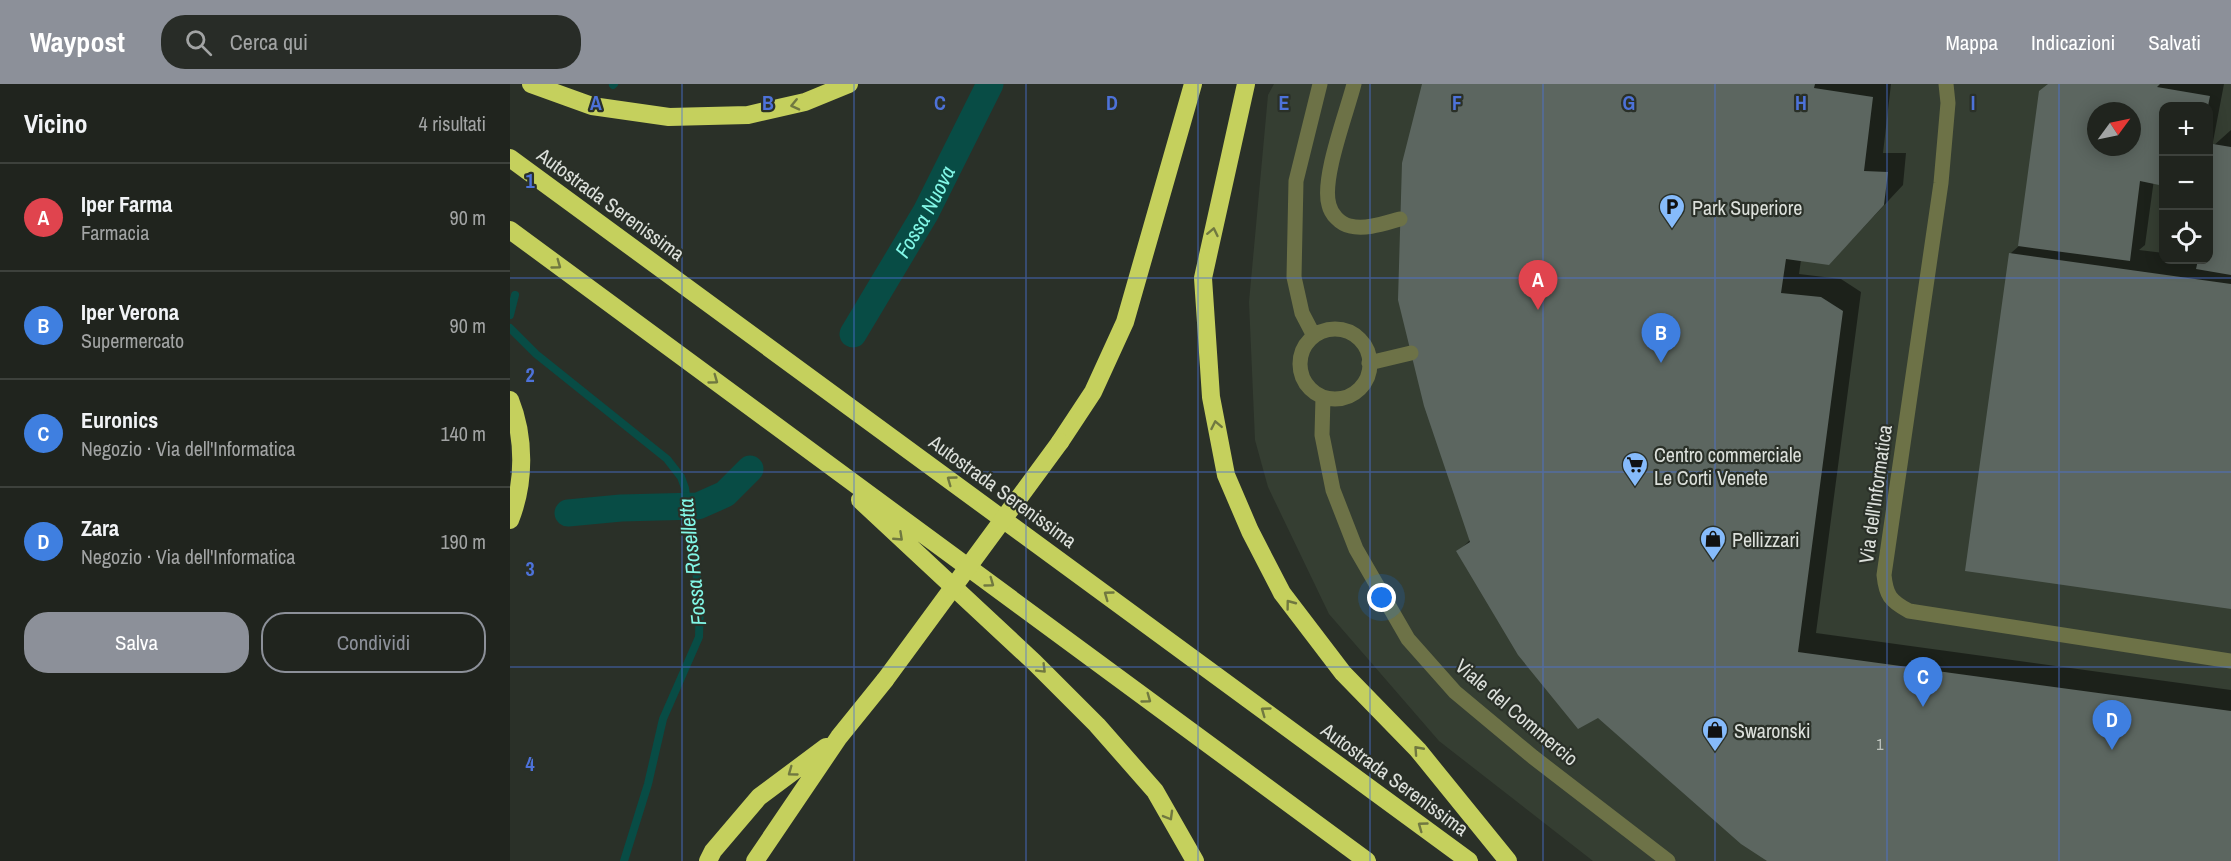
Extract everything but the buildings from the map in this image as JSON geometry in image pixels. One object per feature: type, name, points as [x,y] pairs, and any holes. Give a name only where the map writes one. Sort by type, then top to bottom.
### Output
[{"type":"highway","points":[[531,84],[592,106],[669,117],[748,115],[805,102],[849,84]]},
{"type":"highway","points":[[755,861],[839,737],[885,680],[1093,392],[1125,322],[1186,109],[1191,84]]},
{"type":"highway","points":[[1246,84],[1203,278],[1211,397],[1226,475],[1250,531],[1282,593],[1343,673],[1419,750],[1508,861]]},
{"type":"highway","name":"Autostrada Serenissima","points":[[510,158],[1469,861]]},
{"type":"highway","points":[[510,230],[1367,861]]},
{"type":"highway","points":[[510,400],[516,415],[521,447],[520,482],[510,520]]},
{"type":"highway","points":[[795,440],[1034,662],[1097,725],[1155,791],[1195,861]]},
{"type":"highway","points":[[708,861],[713,851],[759,797],[839,737]]},
{"type":"street","points":[[1314,336],[1302,313],[1294,277],[1296,181],[1320,84]]},
{"type":"street","points":[[1354,84],[1330,170],[1327,190],[1329,206],[1338,221],[1351,226],[1368,227],[1400,219]]},
{"type":"street","name":"Via dell'Informatica","points":[[1946,84],[1948,103],[1941,183],[1884,575],[1886,588],[1894,604],[1909,610],[2231,661]]},
{"type":"street","points":[[1333,329],[1343,330],[1361,341],[1367,351],[1369,363],[1368,374],[1363,384],[1349,396],[1335,399],[1323,397],[1313,391],[1305,382],[1299,364],[1304,347],[1314,336],[1333,329]]},
{"type":"street","points":[[1369,363],[1411,353]]},
{"type":"street","name":"Viale del Commercio","points":[[1323,397],[1322,435],[1333,490],[1356,549],[1408,639],[1455,692],[1533,757],[1668,861]]},
{"type":"shaded area","points":[[1274,84],[2231,84],[2231,861],[1593,861],[1439,741],[1329,614],[1268,487],[1255,440],[1249,302],[1268,95]]},
{"type":"waterway","name":"Fossa Nuova","points":[[853,334],[926,212],[990,84]]},
{"type":"waterway","name":"Fossa Roselletta","points":[[510,315],[515,295]]},
{"type":"waterway","name":"Fossa Roselletta","points":[[510,328],[536,354],[667,459],[681,477],[685,488],[700,601],[699,637],[663,719],[648,784],[624,861]]},
{"type":"waterway","name":"Fossa Nuova","points":[[568,513],[621,508],[698,506],[725,494],[750,469]]},
{"type":"place","name":"Park Superiore","points":[[1672,230]]},
{"type":"place","name":"Iper Farma","points":[[1538,310]]},
{"type":"place","name":"Iper Verona","points":[[1661,363]]},
{"type":"place","name":"Centro commerciale Le Corti Venete","points":[[1635,488]]},
{"type":"place","name":"Pellizzari","points":[[1713,562]]},
{"type":"place","name":"Euronics","points":[[1923,707]]},
{"type":"place","name":"Zara","points":[[2112,750]]},
{"type":"place","name":"Swaronski","points":[[1715,753]]}]
